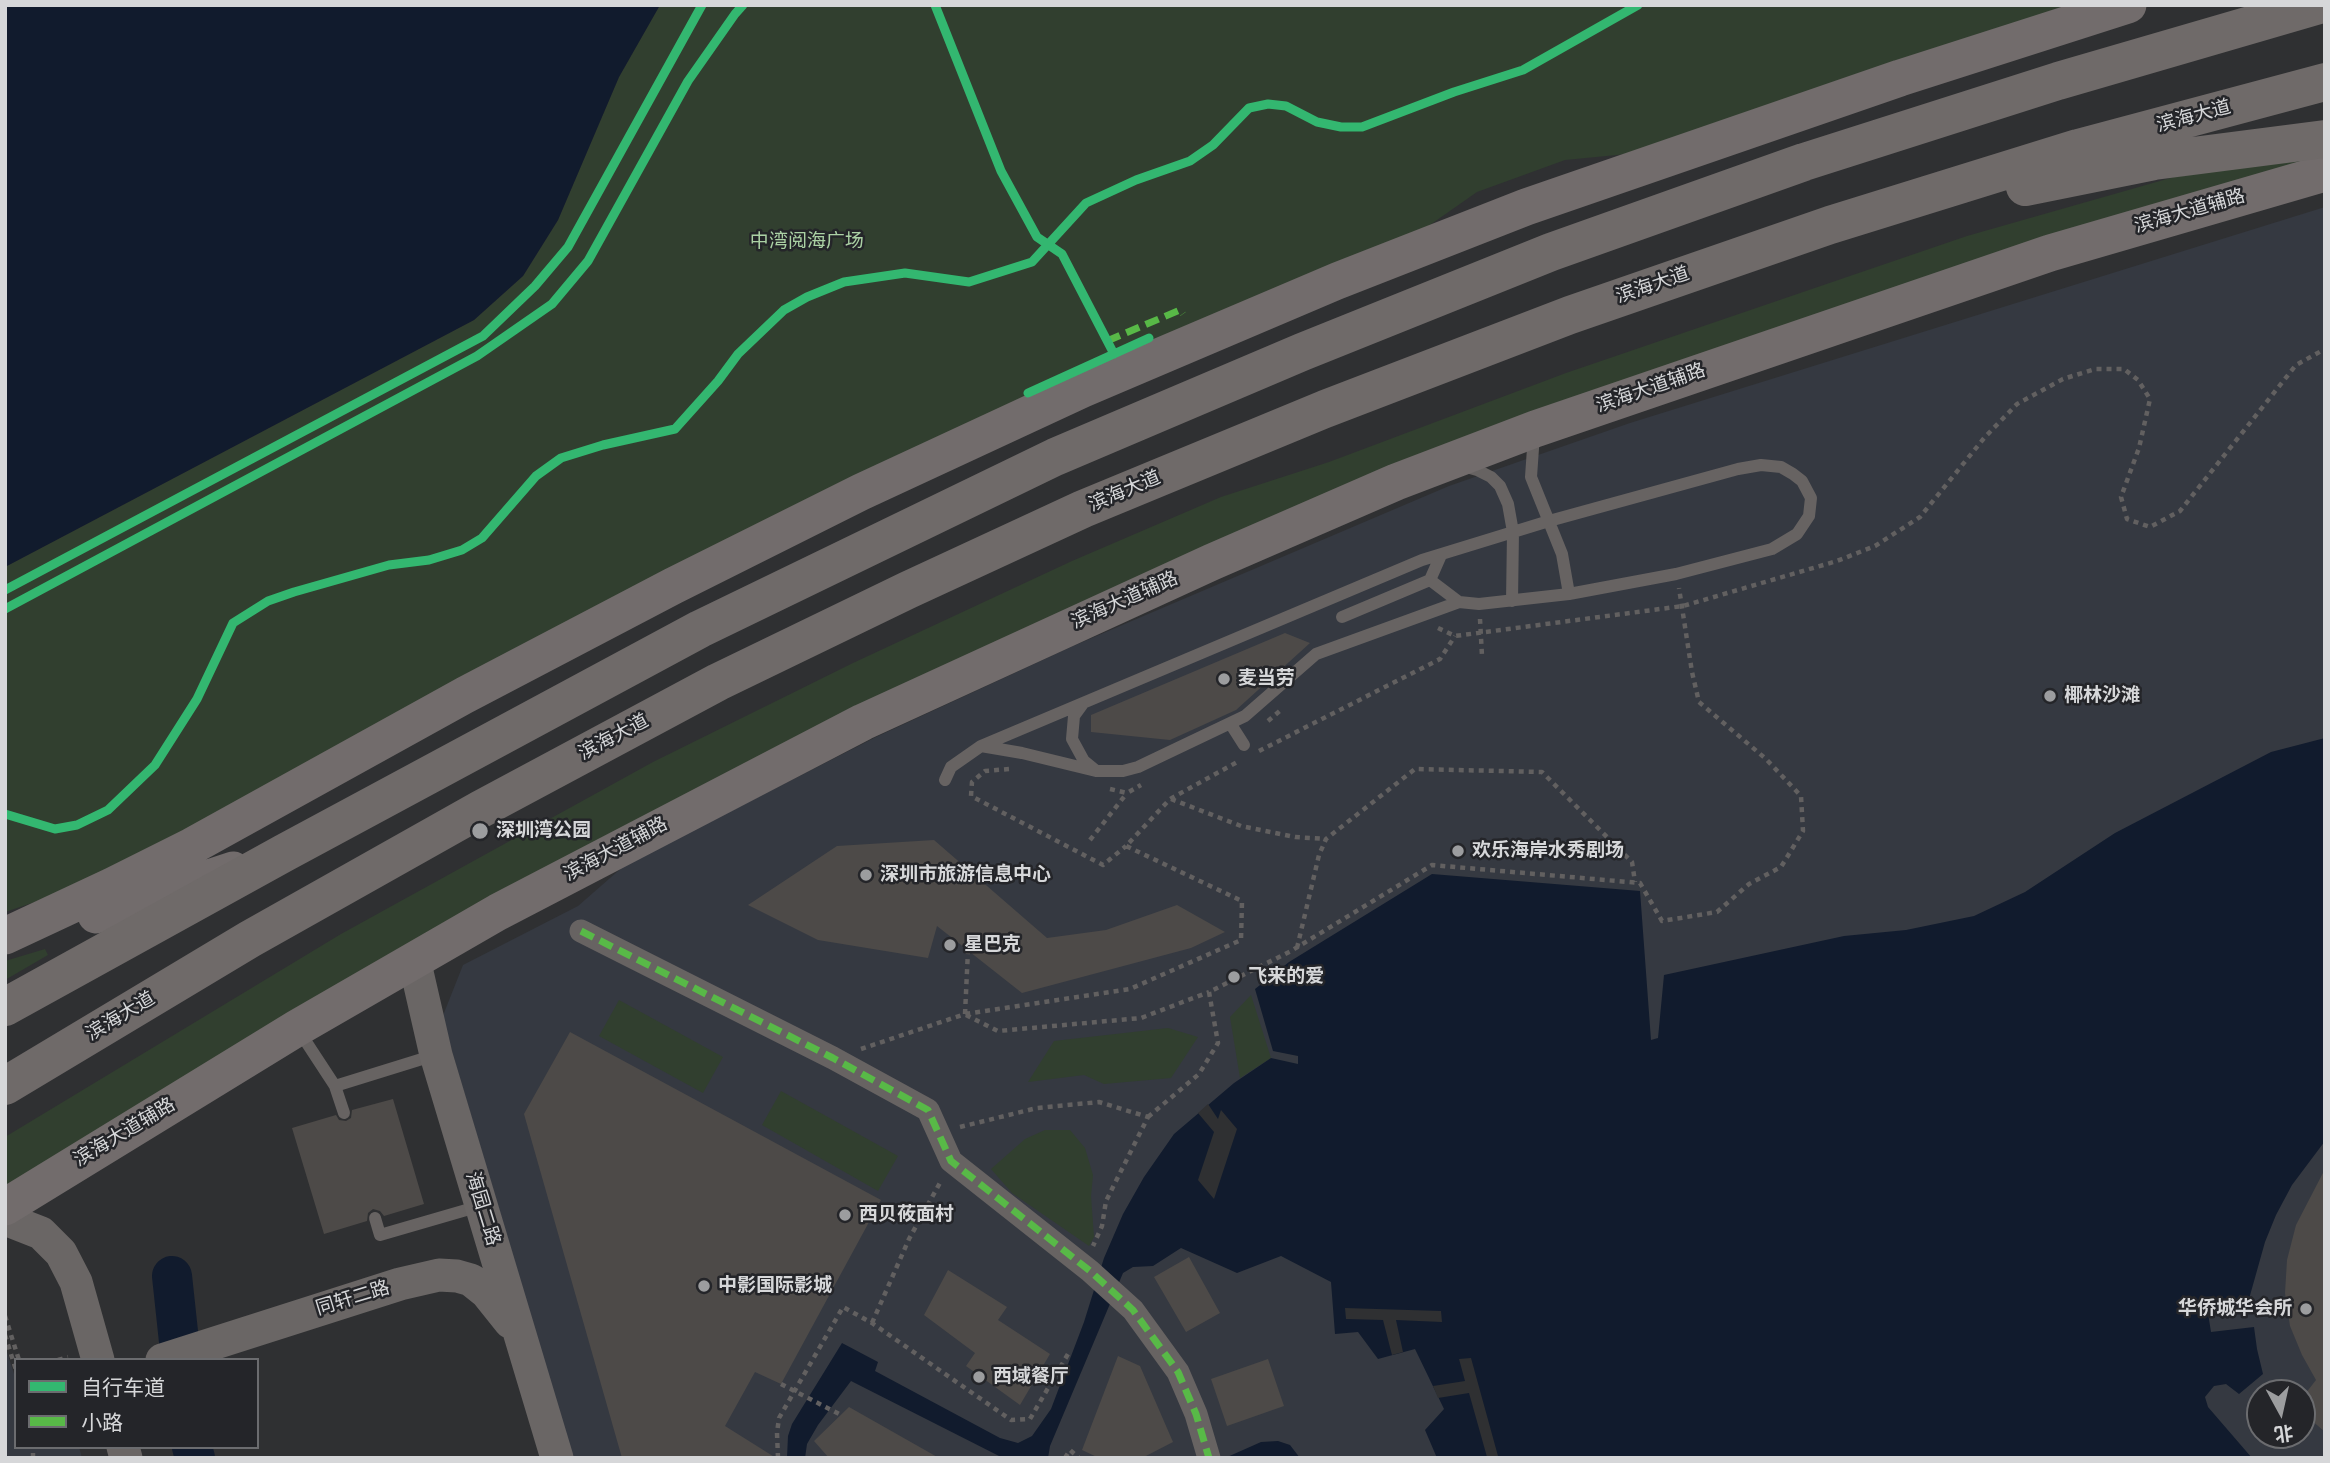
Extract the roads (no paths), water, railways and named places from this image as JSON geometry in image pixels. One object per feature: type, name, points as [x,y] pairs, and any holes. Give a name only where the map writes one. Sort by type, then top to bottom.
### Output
[{"type":"highway","points":[[5,1007],[700,629],[1055,457],[1302,352],[1551,252],[1804,162],[2058,81],[2319,5]]},
{"type":"highway","name":"滨海大道","points":[[7,1086],[250,939],[481,809],[718,682],[1083,509],[1325,409],[1570,315],[1830,225],[2078,148],[2325,82]]},
{"type":"highway","points":[[1830,225],[2154,161],[2325,139]]},
{"type":"main road","points":[[5,936],[101,892],[191,846],[465,695],[684,580],[861,492],[1083,389],[1337,281],[1526,207],[1862,90],[2128,5]]},
{"type":"main road","name":"滨海大道辅路","points":[[5,1207],[297,1028],[498,912],[863,722],[1212,562],[1445,463],[1535,429],[2050,253],[2325,173]]},
{"type":"main road","points":[[5,944],[284,853]]},
{"type":"street","points":[[581,931],[833,1058],[928,1110],[951,1161],[1086,1268],[1133,1310],[1178,1372],[1196,1413],[1209,1456]]},
{"type":"street","name":"海园二路","points":[[414,959],[436,1055],[557,1458]]},
{"type":"street","points":[[5,1219],[41,1233],[61,1253],[76,1283],[83,1358]]},
{"type":"street","name":"同轩二路","points":[[168,1358],[400,1284],[439,1275],[471,1280],[486,1292],[522,1338]]},
{"type":"lane","points":[[1535,429],[1531,477],[1562,554],[1569,594]]},
{"type":"lane","points":[[1445,463],[1477,470],[1496,481],[1508,504],[1513,532],[1512,601]]},
{"type":"lane","points":[[945,780],[951,767],[981,746],[1422,560],[1549,521],[1738,469],[1781,467],[1802,481],[1811,498],[1809,516],[1797,534],[1772,549],[1676,574],[1569,594],[1479,604],[1459,602],[1316,654],[1245,716],[1138,767],[1115,772],[1096,771],[981,746]]},
{"type":"lane","points":[[1342,617],[1430,580],[1441,555]]},
{"type":"lane","points":[[1430,580],[1459,602]]},
{"type":"lane","points":[[1082,705],[1074,716],[1072,739],[1084,761],[1096,771]]},
{"type":"lane","points":[[1230,723],[1245,751]]},
{"type":"lane","points":[[297,1028],[335,1086],[344,1113]]},
{"type":"lane","points":[[335,1086],[436,1055]]},
{"type":"lane","points":[[375,1218],[380,1235],[480,1206]]},
{"type":"water","points":[[5,5],[660,5],[619,77],[558,220],[523,276],[474,320],[5,567]]},
{"type":"water","points":[[2325,738],[2325,1141],[2292,1185],[2276,1215],[2265,1242],[2249,1299],[2207,1307],[2211,1332],[2254,1327],[2263,1374],[2257,1379],[2246,1379],[2246,1388],[2239,1394],[2226,1384],[2214,1386],[2205,1397],[2208,1407],[2252,1458],[1437,1458],[1425,1430],[1444,1409],[1415,1349],[1378,1359],[1358,1332],[1335,1334],[1331,1282],[1281,1256],[1237,1273],[1181,1248],[1153,1266],[1133,1267],[1123,1273],[1050,1446],[1048,1458],[1003,1458],[851,1381],[818,1425],[807,1444],[805,1458],[787,1458],[788,1436],[792,1424],[842,1343],[878,1362],[875,1371],[1000,1438],[1018,1443],[1032,1436],[1051,1409],[1084,1322],[1104,1258],[1123,1214],[1144,1177],[1174,1134],[1234,1083],[1271,1058],[1298,1064],[1298,1056],[1273,1051],[1255,989],[1289,962],[1432,874],[1640,891],[1651,1040],[1658,1038],[1664,975],[1844,936],[1906,930],[1974,916],[2025,892],[2115,833],[2271,752]]},
{"type":"water","points":[[1278,1441],[1290,1445],[1300,1458],[1225,1458],[1261,1442]]},
{"type":"waterway","points":[[172,1276],[181,1358]]},
{"type":"waterway","points":[[193,1449],[195,1458]]},
{"type":"place","name":"麦当劳","points":[[1224,679]]},
{"type":"place","name":"椰林沙滩","points":[[2050,696]]},
{"type":"place","name":"深圳湾公园","points":[[480,831]]},
{"type":"place","name":"欢乐海岸水秀剧场","points":[[1458,851]]},
{"type":"place","name":"深圳市旅游信息中心","points":[[866,875]]},
{"type":"place","name":"星巴克","points":[[950,945]]},
{"type":"place","name":"飞来的爱","points":[[1234,977]]},
{"type":"place","name":"西贝莜面村","points":[[845,1215]]},
{"type":"place","name":"中影国际影城","points":[[704,1286]]},
{"type":"place","name":"华侨城华会所","points":[[2306,1309]]},
{"type":"place","name":"西域餐厅","points":[[979,1377]]},
{"type":"park label","name":"中湾阅海广场","points":[[807,242]]}]
